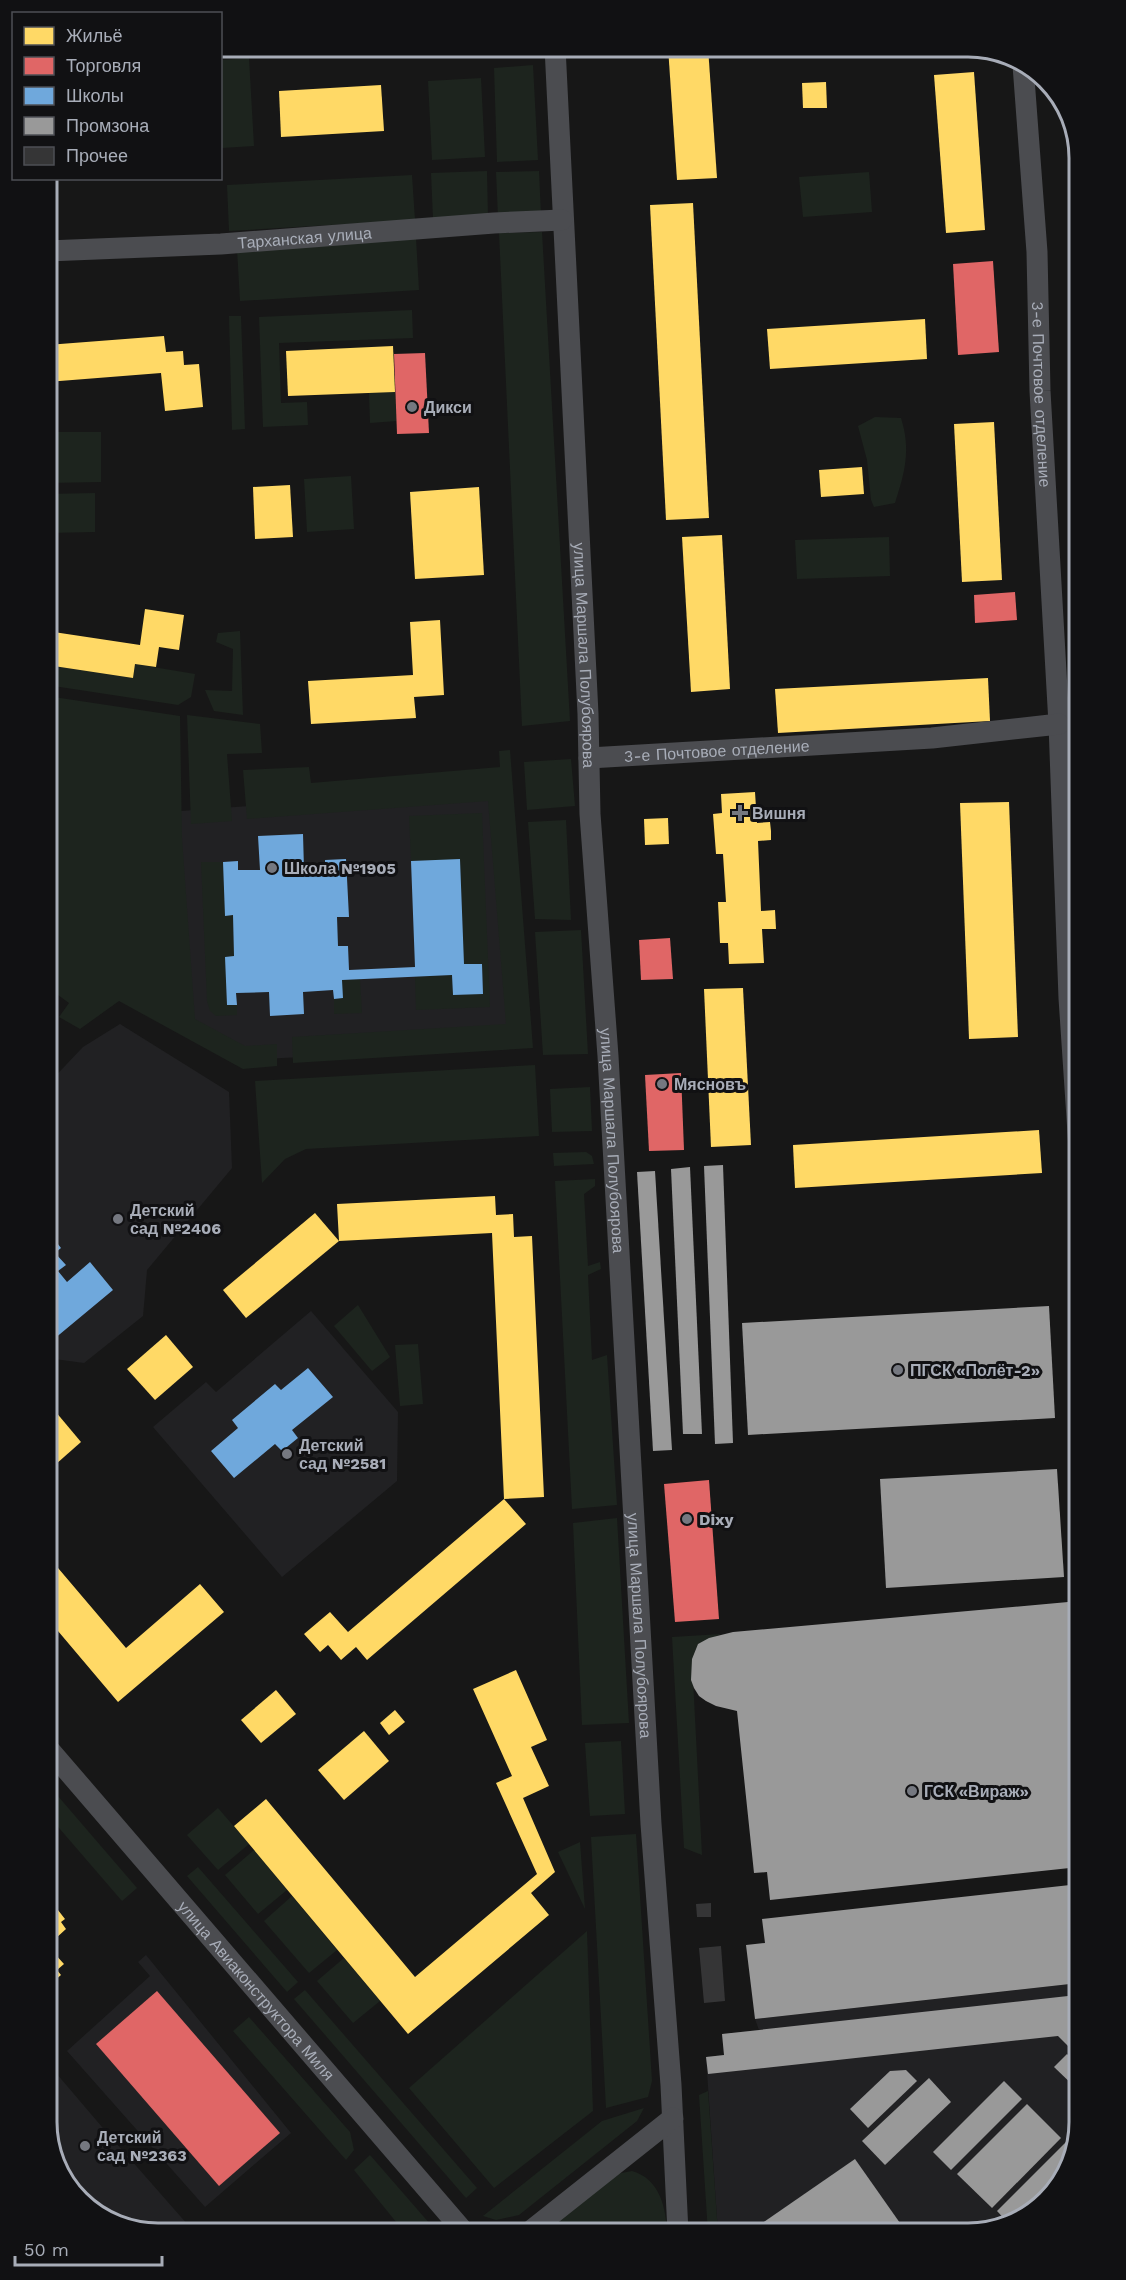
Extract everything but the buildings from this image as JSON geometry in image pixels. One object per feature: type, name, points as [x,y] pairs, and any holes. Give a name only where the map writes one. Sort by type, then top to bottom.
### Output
[{"type":"street","name":"улица Маршала Полубоярова","points":[[555,57],[588,714],[590,814],[609,1056],[613,1172],[633,1470],[651,1824],[673,2118],[678,2223]]},
{"type":"street","name":"3-е Почтовое отделение","points":[[1024,75],[1037,252],[1040,391],[1059,724],[1069,998]]},
{"type":"street","name":"Тарханская улица","points":[[57,251],[221,244],[562,220]]},
{"type":"street","name":"3-е Почтовое отделение","points":[[589,758],[932,738],[1059,724]]},
{"type":"street","name":"улица Авиаконструктора Миля","points":[[57,1760],[456,2223]]},
{"type":"street","points":[[541,2223],[673,2118]]},
{"type":"shaded area","points":[[249,58],[254,146],[222,148],[222,60]]},
{"type":"shaded area","points":[[533,65],[538,160],[497,162],[494,68]]},
{"type":"shaded area","points":[[481,78],[485,157],[432,160],[428,81]]},
{"type":"shaded area","points":[[487,171],[488,217],[433,219],[431,173]]},
{"type":"shaded area","points":[[539,171],[541,215],[498,217],[496,172]]},
{"type":"shaded area","points":[[869,172],[872,212],[803,217],[799,177]]},
{"type":"shaded area","points":[[412,175],[415,220],[229,231],[227,185]]},
{"type":"shaded area","points":[[542,232],[570,721],[522,726],[499,233]]},
{"type":"shaded area","points":[[416,238],[419,290],[240,301],[237,249]]},
{"type":"shaded area","points":[[412,310],[413,338],[279,343],[281,403],[307,402],[308,425],[263,427],[259,317]]},
{"type":"shaded area","points":[[229,316],[241,316],[245,429],[232,430]]},
{"type":"shaded area","points":[[395,392],[397,421],[370,423],[369,393]]},
{"type":"shaded area","points":[[875,417],[901,418],[906,440],[906,461],[895,503],[874,507],[871,500],[867,460],[858,426]]},
{"type":"shaded area","points":[[57,432],[101,432],[101,482],[57,483]]},
{"type":"shaded area","points":[[351,476],[354,529],[307,532],[304,479]]},
{"type":"shaded area","points":[[95,493],[95,532],[57,533],[57,494]]},
{"type":"shaded area","points":[[889,537],[890,576],[797,579],[795,540]]},
{"type":"shaded area","points":[[240,631],[243,715],[214,711],[205,690],[232,691],[233,649],[216,642],[218,633]]},
{"type":"shaded area","points":[[135,664],[195,674],[191,697],[178,705],[57,687],[57,667],[133,678]]},
{"type":"shaded area","points":[[57,698],[180,716],[182,838],[195,1019],[245,1046],[277,1044],[277,1066],[243,1069],[119,1001],[80,1029],[59,1017],[69,1003],[57,994]]},
{"type":"shaded area","points":[[187,715],[260,724],[262,753],[227,754],[232,821],[191,824]]},
{"type":"shaded area","points":[[510,750],[533,1048],[293,1063],[292,1037],[506,1024],[488,801],[247,819],[243,770],[309,767],[311,783],[500,767],[499,751]]},
{"type":"shaded area","points":[[571,759],[575,806],[527,810],[524,762]]},
{"type":"shaded area","name":"Школа №1905","points":[[492,788],[511,1046],[242,1060],[127,990],[167,812]]},
{"type":"shaded area","points":[[482,813],[490,1007],[416,1010],[415,977],[452,975],[453,995],[483,993],[482,964],[464,964],[460,860],[411,861],[409,816]]},
{"type":"shaded area","points":[[566,820],[571,920],[535,919],[528,822]]},
{"type":"shaded area","points":[[201,862],[223,862],[225,915],[233,915],[234,956],[225,957],[227,1005],[237,1005],[237,1015],[216,1016],[210,1011],[207,1001]]},
{"type":"shaded area","points":[[581,930],[588,1054],[543,1055],[535,932]]},
{"type":"shaded area","points":[[360,979],[362,1013],[334,1014],[334,999],[343,998],[342,980]]},
{"type":"shaded area","name":"Детский сад №2406","points":[[120,1024],[229,1092],[232,1168],[147,1270],[143,1316],[84,1363],[57,1359],[57,1074],[83,1047]]},
{"type":"shaded area","points":[[535,1065],[539,1136],[306,1149],[285,1159],[262,1183],[255,1081]]},
{"type":"shaded area","points":[[590,1087],[592,1131],[552,1132],[550,1089]]},
{"type":"shaded area","points":[[586,1152],[592,1156],[594,1164],[554,1166],[553,1153]]},
{"type":"shaded area","points":[[595,1179],[595,1186],[584,1194],[588,1266],[600,1262],[601,1269],[588,1275],[592,1360],[607,1355],[617,1505],[572,1509],[555,1181]]},
{"type":"shaded area","points":[[358,1305],[390,1357],[372,1371],[334,1326]]},
{"type":"shaded area","name":"Детский сад №2581","points":[[311,1311],[398,1412],[397,1481],[282,1577],[153,1427],[206,1382],[216,1392]]},
{"type":"shaded area","points":[[418,1344],[423,1404],[400,1406],[395,1345]]},
{"type":"shaded area","points":[[617,1518],[629,1723],[582,1725],[573,1523]]},
{"type":"shaded area","points":[[721,1634],[698,1644],[692,1659],[702,1855],[684,1848],[672,1637]]},
{"type":"shaded area","points":[[621,1741],[625,1814],[590,1816],[585,1743]]},
{"type":"shaded area","points":[[57,1795],[137,1888],[122,1901],[57,1826]]},
{"type":"shaded area","points":[[218,1808],[249,1844],[218,1870],[187,1835]]},
{"type":"shaded area","points":[[636,1834],[652,2081],[648,2097],[606,2108],[591,1837]]},
{"type":"shaded area","points":[[580,1842],[585,1909],[558,1852]]},
{"type":"shaded area","points":[[254,1850],[287,1890],[258,1914],[225,1875]]},
{"type":"shaded area","points":[[198,1867],[298,1982],[287,1992],[187,1876]]},
{"type":"shaded area","points":[[292,1896],[337,1950],[309,1973],[264,1921]]},
{"type":"shaded area","points":[[587,1931],[593,2111],[494,2188],[409,2088]]},
{"type":"shaded area","points":[[146,1955],[291,2133],[205,2207],[67,2051],[150,1976],[138,1962]]},
{"type":"shaded area","points":[[344,1958],[380,2001],[353,2023],[317,1981]]},
{"type":"shaded area","points":[[1069,1984],[1069,2122],[1064,2154],[1059,2167],[1044,2189],[1029,2202],[1007,2215],[988,2221],[968,2223],[717,2223],[706,2057],[724,2055],[722,2034],[759,2030],[755,2019]]},
{"type":"shaded area","points":[[305,1990],[477,2188],[466,2198],[294,1999]]},
{"type":"shaded area","points":[[249,2017],[350,2132],[354,2150],[346,2160],[233,2031]]},
{"type":"shaded area","name":"Детский сад №2363","points":[[57,2074],[186,2223],[152,2223],[126,2218],[113,2213],[91,2198],[71,2172],[59,2142]]},
{"type":"shaded area","points":[[708,2091],[717,2223],[707,2223],[699,2095]]},
{"type":"shaded area","points":[[644,2108],[637,2121],[519,2215],[496,2220],[483,2216],[602,2121]]},
{"type":"shaded area","points":[[370,2155],[429,2223],[397,2223],[354,2170]]},
{"type":"shaded area","points":[[632,2171],[649,2181],[660,2196],[666,2223],[555,2223],[616,2174]]},
{"type":"place","name":"Дикси","points":[[412,407]]},
{"type":"place","name":"Вишня","points":[[740,813]]},
{"type":"place","name":"Школа №1905","points":[[272,868]]},
{"type":"place","name":"Мясновъ","points":[[662,1084]]},
{"type":"place","name":"Детский сад №2406","points":[[118,1219]]},
{"type":"place","name":"ПГСК «Полёт-2»","points":[[898,1370]]},
{"type":"place","name":"Детский сад №2581","points":[[287,1454]]},
{"type":"place","name":"Dixy","points":[[687,1519]]},
{"type":"place","name":"ГСК «Вираж»","points":[[912,1791]]},
{"type":"place","name":"Детский сад №2363","points":[[85,2146]]}]
